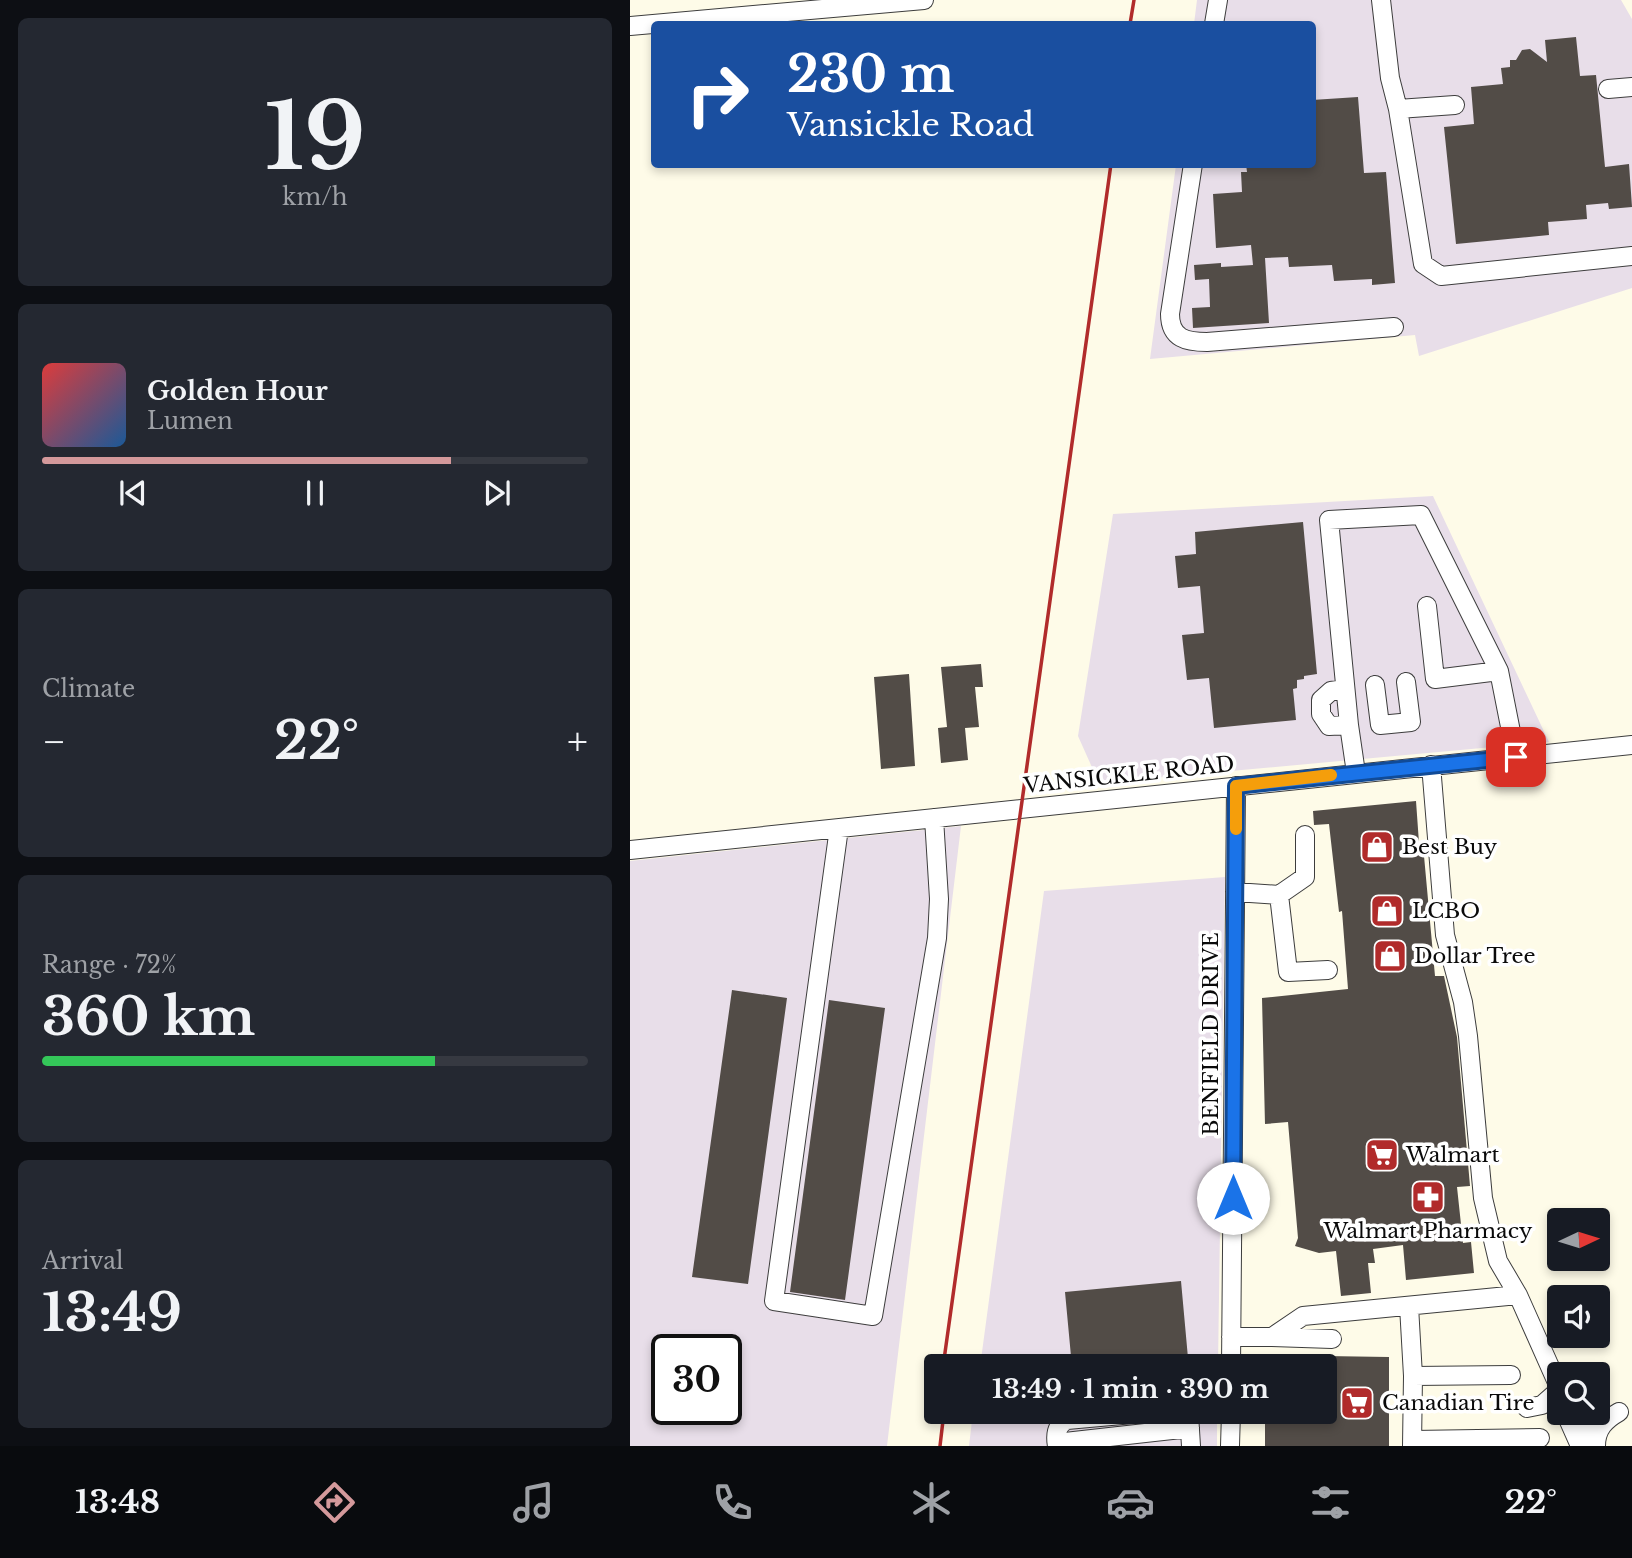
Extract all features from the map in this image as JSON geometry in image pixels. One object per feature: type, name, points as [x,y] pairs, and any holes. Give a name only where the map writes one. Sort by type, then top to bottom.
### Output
[{"type":"street","points":[[687,21],[924,0]]},
{"type":"street","points":[[1214,21],[1218,0]]},
{"type":"street","points":[[1381,0],[1390,78],[1398,109],[1423,264],[1441,276],[1632,256]]},
{"type":"street","points":[[630,26],[651,24]]},
{"type":"street","points":[[1608,89],[1632,87]]},
{"type":"street","points":[[1398,109],[1455,105]]},
{"type":"street","points":[[1192,168],[1170,314],[1172,328],[1178,337],[1189,342],[1208,342],[1394,327]]},
{"type":"street","points":[[1356,773],[1329,520],[1421,514],[1499,671],[1516,757]]},
{"type":"street","points":[[1427,606],[1435,679],[1499,671]]},
{"type":"street","points":[[1375,685],[1380,725],[1410,722],[1406,682]]},
{"type":"street","points":[[1345,689],[1331,691],[1321,701],[1321,714],[1329,726],[1349,725]]},
{"type":"street","name":"VANSICKLE ROAD","points":[[630,849],[1632,746]]},
{"type":"street","points":[[1431,765],[1445,935],[1468,1036],[1483,1198],[1498,1261],[1518,1295],[1547,1362]]},
{"type":"street","name":"BENFIELD DRIVE","points":[[1231,1354],[1236,786]]},
{"type":"street","points":[[839,828],[774,1301],[873,1316],[937,938],[939,899],[934,818]]},
{"type":"street","points":[[1235,892],[1279,895],[1305,877],[1305,835]]},
{"type":"street","points":[[1279,895],[1287,972],[1328,970]]},
{"type":"street","points":[[1272,1337],[1303,1316],[1518,1295]]},
{"type":"street","points":[[1409,1306],[1413,1443],[1540,1438]]},
{"type":"street","points":[[1231,1337],[1332,1339]]},
{"type":"street","points":[[1413,1376],[1511,1375]]},
{"type":"street","points":[[1527,1408],[1542,1405],[1547,1400]]},
{"type":"street","points":[[1595,1446],[1600,1428],[1607,1419],[1619,1412]]},
{"type":"street","points":[[1060,1424],[1057,1429],[1063,1445],[1185,1424]]},
{"type":"street","points":[[1230,1446],[1231,1424]]},
{"type":"street","points":[[1572,1425],[1580,1446]]},
{"type":"street","points":[[1584,1425],[1595,1446]]},
{"type":"shaded area","points":[[1197,0],[1621,0],[1632,19],[1632,288],[1419,356],[1415,335],[1150,359],[1176,168],[1316,168],[1316,21],[1194,21]]},
{"type":"shaded area","points":[[1433,496],[1549,742],[1099,783],[1078,736],[1113,514]]},
{"type":"shaded area","points":[[961,826],[887,1446],[630,1446],[630,861]]},
{"type":"shaded area","points":[[1225,877],[1218,1354],[982,1354],[1044,891]]},
{"type":"shaded area","points":[[972,1424],[1217,1424],[1217,1446],[969,1446]]},
{"type":"building","points":[[1576,37],[1580,76],[1596,75],[1605,167],[1629,164],[1632,207],[1609,209],[1608,203],[1586,205],[1587,219],[1548,222],[1549,235],[1456,244],[1444,127],[1474,124],[1471,87],[1503,84],[1501,68],[1510,67],[1510,60],[1516,60],[1522,50],[1530,49],[1547,62],[1545,40]]},
{"type":"building","points":[[1358,97],[1364,173],[1386,172],[1395,283],[1372,285],[1372,279],[1334,281],[1332,265],[1289,267],[1288,257],[1265,258],[1269,323],[1193,328],[1192,308],[1210,307],[1209,279],[1195,280],[1194,265],[1253,265],[1251,245],[1216,248],[1213,194],[1242,192],[1241,172],[1247,172],[1246,168],[1316,168],[1316,100]]},
{"type":"building","points":[[1303,522],[1317,674],[1297,680],[1297,688],[1293,689],[1296,720],[1214,728],[1209,678],[1187,680],[1182,635],[1204,633],[1200,586],[1178,588],[1175,556],[1196,554],[1195,532]]},
{"type":"building","points":[[981,664],[983,687],[975,687],[979,727],[965,728],[968,760],[941,763],[938,728],[947,727],[941,667]]},
{"type":"building","points":[[909,674],[915,766],[881,769],[874,677]]},
{"type":"building","name":"Walmart","points":[[1416,801],[1419,843],[1423,845],[1435,976],[1444,976],[1457,1037],[1470,1186],[1457,1187],[1463,1243],[1471,1242],[1474,1273],[1406,1280],[1403,1245],[1373,1249],[1375,1263],[1368,1263],[1371,1293],[1341,1296],[1336,1251],[1319,1253],[1295,1246],[1298,1238],[1288,1122],[1265,1124],[1262,998],[1348,989],[1342,911],[1339,912],[1329,824],[1314,825],[1313,811]]},
{"type":"building","points":[[732,990],[787,998],[748,1284],[692,1277]]},
{"type":"building","points":[[829,1000],[885,1008],[845,1300],[790,1292]]},
{"type":"building","points":[[1181,1281],[1188,1354],[1071,1354],[1065,1292]]},
{"type":"building","name":"Canadian Tire","points":[[1337,1356],[1389,1357],[1389,1446],[1265,1446],[1265,1424],[1337,1424]]},
{"type":"railway","points":[[1130,21],[1134,0]]},
{"type":"railway","points":[[945,1354],[1110,168]]},
{"type":"railway","points":[[940,1446],[943,1424]]},
{"type":"slow traffic","points":[[1236,829],[1236,786],[1331,775]]},
{"type":"place","name":"Best Buy","points":[[1377,847]]},
{"type":"place","name":"LCBO","points":[[1387,911]]},
{"type":"place","name":"Dollar Tree","points":[[1390,956]]},
{"type":"place","name":"Walmart","points":[[1382,1155]]},
{"type":"place","name":"Walmart Pharmacy","points":[[1428,1197]]},
{"type":"place","name":"Canadian Tire","points":[[1357,1403]]},
{"type":"route","points":[[1233,1198],[1236,786],[1516,757]]}]
